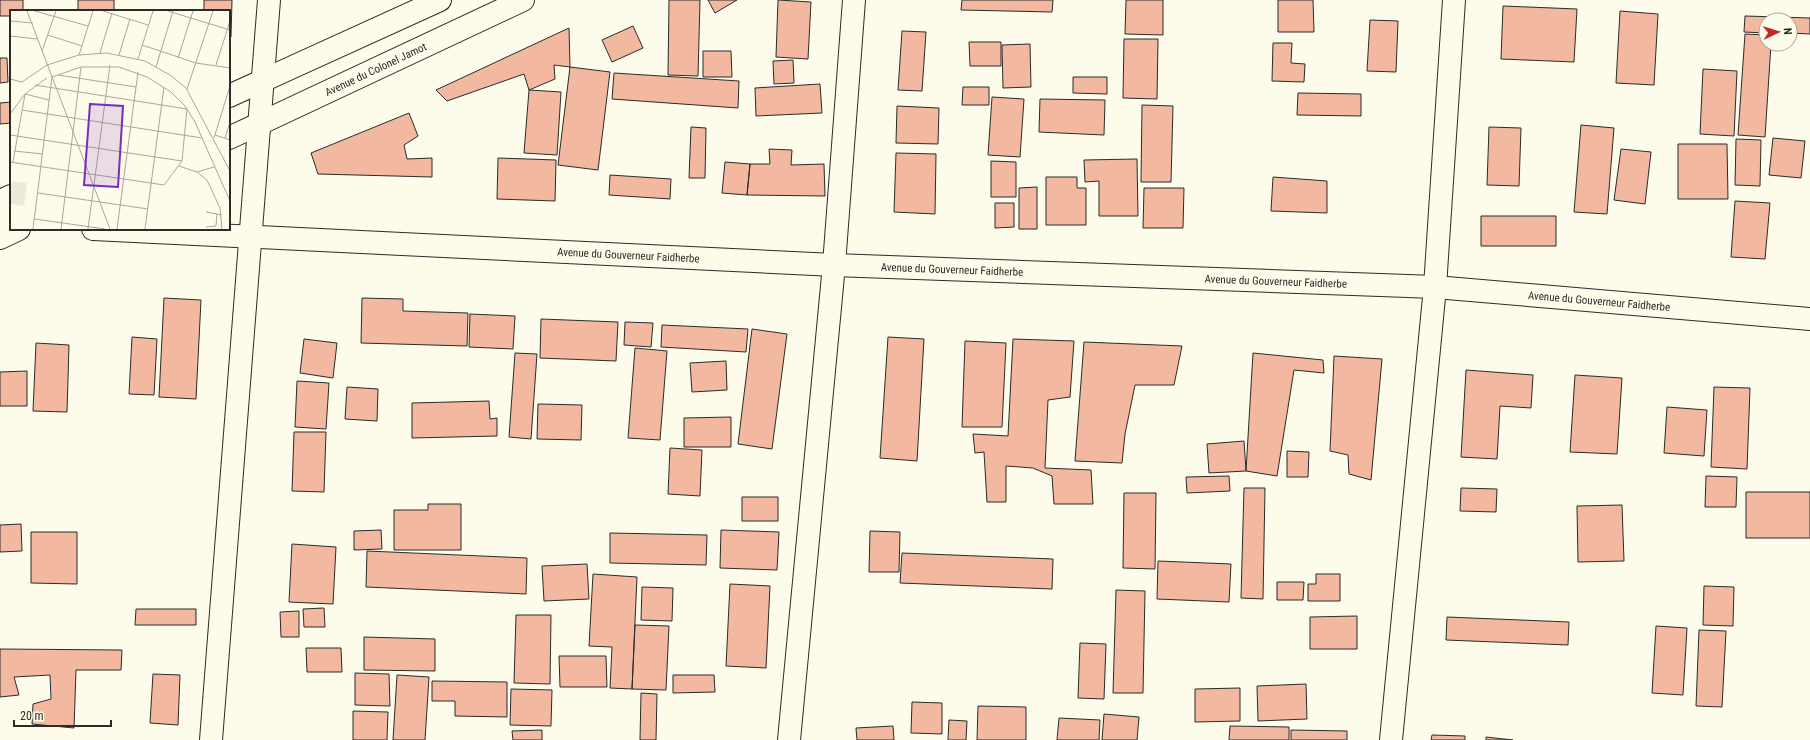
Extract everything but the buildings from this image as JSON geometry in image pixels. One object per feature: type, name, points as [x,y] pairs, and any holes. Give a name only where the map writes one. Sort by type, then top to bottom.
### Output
[{"type":"street","points":[[211,740],[269,0]]},
{"type":"street","points":[[230,96],[440,0]]},
{"type":"street","name":"Avenue du Colonel Jamot","points":[[230,138],[523,0]]},
{"type":"street","points":[[789,740],[834,265],[854,0]]},
{"type":"street","points":[[1391,740],[1435,287],[1454,0]]},
{"type":"street","points":[[0,201],[10,196]]},
{"type":"street","points":[[0,217],[10,221]]},
{"type":"street","points":[[0,238],[17,230]]},
{"type":"street","name":"Avenue du Gouverneur Faidherbe","points":[[116,230],[834,265],[1435,287],[1810,319]]}]
